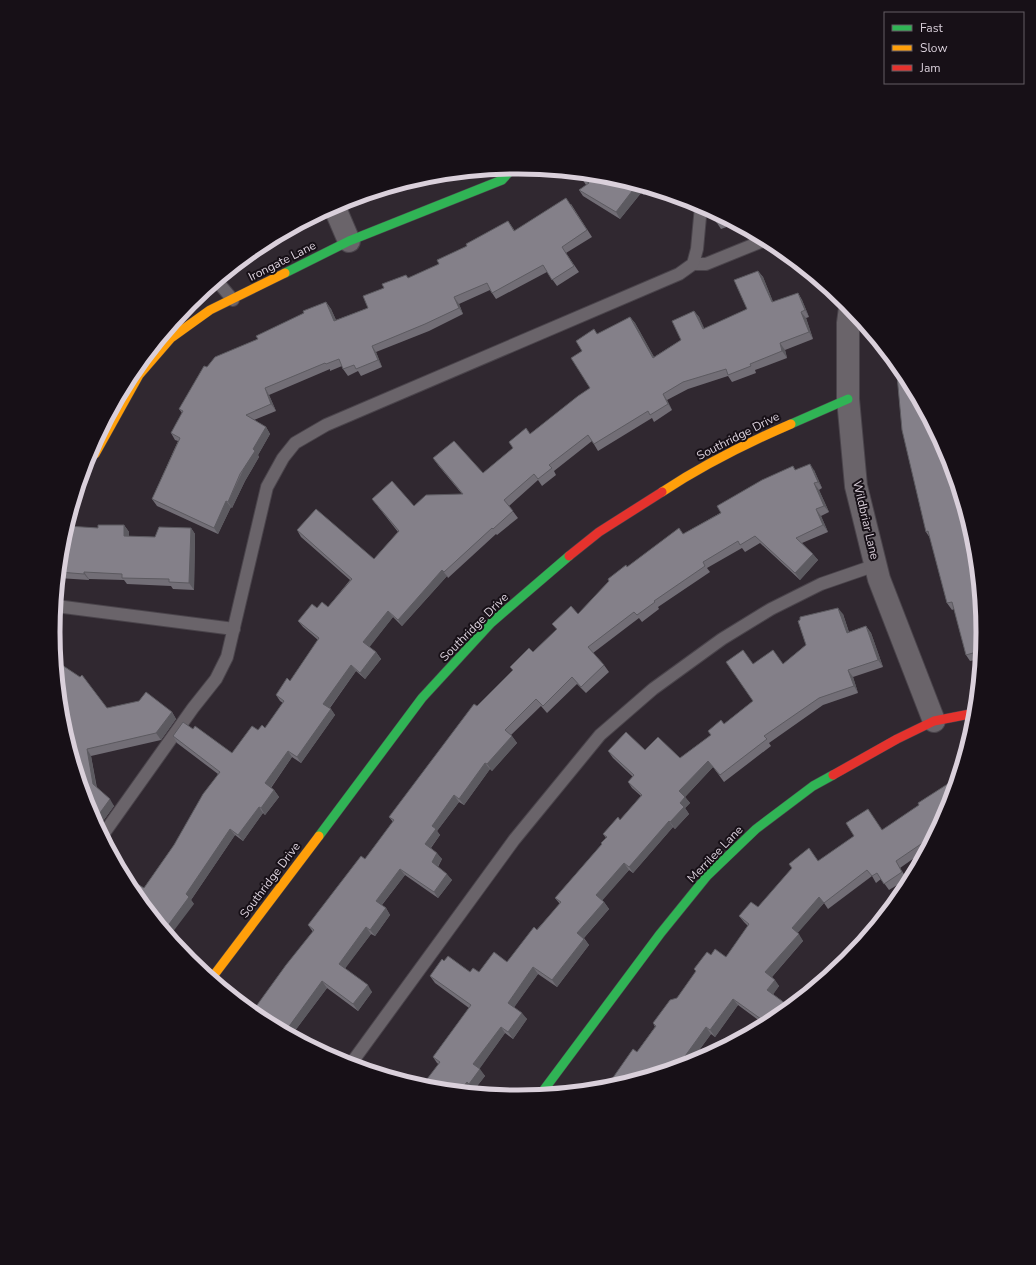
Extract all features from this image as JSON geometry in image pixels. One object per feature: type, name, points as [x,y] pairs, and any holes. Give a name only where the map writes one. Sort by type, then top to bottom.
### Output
[{"type":"street","name":"Irongate Lane","points":[[141,372],[170,338],[210,310],[233,300],[349,241],[502,180],[507,174]]},
{"type":"street","points":[[337,212],[349,241]]},
{"type":"street","name":"Wildbriar Lane","points":[[849,317],[848,399],[856,486],[880,579],[934,721]]},
{"type":"street","name":"Irongate Lane","points":[[105,435],[138,376]]},
{"type":"street","name":"Southridge Drive","points":[[214,975],[422,698],[491,623],[599,532],[682,479],[739,448],[848,399]]},
{"type":"street","name":"Merrilee Lane","points":[[544,1090],[660,934],[707,876],[756,829],[812,786],[897,739],[934,721],[968,714]]},
{"type":"lane","points":[[693,264],[700,212]]},
{"type":"lane","points":[[105,831],[193,708],[216,679],[227,657],[267,487],[282,458],[295,443],[326,425],[679,274],[693,264],[706,264],[757,243]]},
{"type":"lane","points":[[220,285],[233,300]]},
{"type":"lane","points":[[354,1060],[514,840],[600,735],[653,689],[722,639],[771,609],[821,584],[876,565]]},
{"type":"lane","points":[[61,607],[234,629]]},
{"type":"building","points":[[584,179],[634,189],[616,212],[579,190],[589,183]]},
{"type":"building","points":[[566,198],[587,230],[562,247],[574,266],[552,280],[543,265],[492,293],[487,283],[454,297],[459,308],[372,346],[378,360],[356,369],[354,365],[343,369],[339,359],[326,364],[325,363],[265,388],[271,404],[246,415],[266,427],[253,449],[255,451],[240,474],[228,502],[226,501],[214,528],[152,499],[180,438],[171,433],[183,411],[179,409],[204,366],[207,367],[215,357],[258,339],[256,336],[304,313],[303,311],[326,302],[334,321],[368,308],[363,296],[384,288],[382,284],[406,275],[408,278],[439,264],[437,260],[467,246],[466,244],[508,221],[514,231]]},
{"type":"building","points":[[758,271],[772,302],[798,293],[805,310],[801,312],[809,332],[780,343],[782,351],[750,364],[751,366],[728,375],[726,369],[683,382],[663,394],[668,404],[650,415],[648,411],[594,444],[588,435],[549,465],[552,468],[538,479],[534,474],[504,500],[513,511],[444,572],[442,570],[398,620],[388,611],[363,642],[376,652],[360,673],[351,665],[323,704],[331,709],[297,757],[288,751],[265,783],[274,790],[238,835],[230,829],[186,894],[189,897],[168,926],[137,887],[139,885],[144,888],[174,845],[203,794],[220,772],[173,736],[183,722],[193,729],[195,726],[232,753],[252,726],[258,730],[262,725],[265,728],[284,701],[276,695],[287,678],[290,681],[319,638],[298,621],[312,604],[317,608],[322,602],[328,607],[352,579],[297,530],[316,509],[374,559],[399,531],[372,499],[392,481],[414,506],[426,495],[463,494],[433,458],[454,441],[483,473],[513,448],[509,442],[526,428],[530,434],[590,388],[571,358],[582,351],[576,341],[594,329],[597,334],[630,317],[653,358],[681,340],[672,321],[694,311],[703,329],[747,309],[734,280]]},
{"type":"building","points":[[897,375],[929,430],[952,485],[967,543],[972,573],[975,603],[975,652],[966,655],[952,602],[947,603],[928,531],[926,532],[902,430]]},
{"type":"building","points":[[810,464],[818,482],[814,483],[824,506],[816,509],[823,525],[796,538],[813,554],[795,573],[755,536],[740,545],[738,541],[703,562],[705,566],[654,601],[655,602],[637,615],[634,612],[588,647],[604,665],[581,687],[572,677],[543,706],[536,699],[505,730],[512,736],[487,764],[485,763],[459,799],[454,795],[432,826],[436,829],[425,844],[437,853],[432,862],[447,874],[434,892],[400,869],[376,901],[386,908],[370,930],[366,927],[339,964],[368,985],[353,1004],[322,981],[288,1028],[255,1007],[314,930],[308,925],[361,856],[365,859],[394,820],[389,817],[474,704],[477,706],[513,670],[510,667],[529,648],[533,652],[557,629],[552,624],[571,606],[578,614],[609,581],[608,579],[626,565],[627,567],[679,528],[683,534],[721,513],[717,506],[762,480],[793,466],[795,470]]},
{"type":"building","points":[[98,525],[124,525],[124,536],[155,537],[159,527],[191,528],[189,583],[169,582],[169,579],[122,578],[122,574],[64,572],[73,526],[98,528]]},
{"type":"building","points":[[838,608],[847,633],[866,626],[878,660],[848,670],[854,686],[819,698],[764,736],[767,739],[720,775],[708,761],[679,791],[685,797],[680,803],[684,807],[670,822],[669,821],[629,867],[624,863],[596,895],[604,902],[577,933],[584,939],[552,980],[533,967],[508,1003],[522,1013],[508,1032],[501,1027],[473,1064],[480,1069],[469,1084],[467,1082],[463,1087],[425,1081],[440,1062],[433,1057],[471,1005],[430,976],[442,959],[444,961],[448,956],[470,972],[473,968],[479,972],[494,952],[507,962],[534,927],[537,930],[561,902],[555,898],[602,844],[601,843],[607,837],[603,834],[618,817],[620,820],[642,795],[628,782],[634,775],[608,751],[626,732],[645,750],[658,737],[680,758],[711,735],[708,731],[721,720],[724,724],[753,701],[726,662],[743,650],[753,664],[773,650],[783,664],[806,645],[798,621],[800,620],[800,617]]},
{"type":"building","points":[[61,664],[80,677],[82,675],[107,708],[139,701],[146,692],[172,712],[156,733],[87,749],[93,784],[110,799],[98,815],[84,780],[76,751],[69,722]]},
{"type":"building","points":[[951,782],[926,841],[896,861],[902,872],[884,884],[877,873],[872,876],[867,870],[824,903],[819,897],[792,928],[799,934],[765,972],[775,980],[767,990],[786,1004],[762,1020],[733,999],[710,1030],[706,1027],[683,1059],[637,1075],[610,1081],[633,1049],[637,1052],[656,1026],[653,1023],[670,1000],[677,998],[696,971],[694,969],[707,952],[711,955],[715,949],[726,957],[749,924],[739,916],[751,902],[758,907],[792,868],[789,864],[809,848],[818,861],[854,836],[846,823],[868,809],[882,830],[919,805],[918,803]]},
{"type":"traffic: fast","points":[[285,273],[349,241],[502,180],[507,174]]},
{"type":"traffic: fast","points":[[791,424],[848,399]]},
{"type":"traffic: fast","points":[[319,836],[422,698],[491,623],[569,556]]},
{"type":"traffic: fast","points":[[544,1090],[660,934],[707,876],[756,829],[813,786],[833,775]]},
{"type":"traffic: slow","points":[[141,373],[171,338],[210,310],[285,273]]},
{"type":"traffic: slow","points":[[102,442],[138,376]]},
{"type":"traffic: slow","points":[[662,492],[725,455],[791,424]]},
{"type":"traffic: slow","points":[[214,975],[319,836]]},
{"type":"traffic: jam","points":[[569,556],[599,532],[662,492]]},
{"type":"traffic: jam","points":[[833,775],[897,739],[934,721],[968,714]]}]
